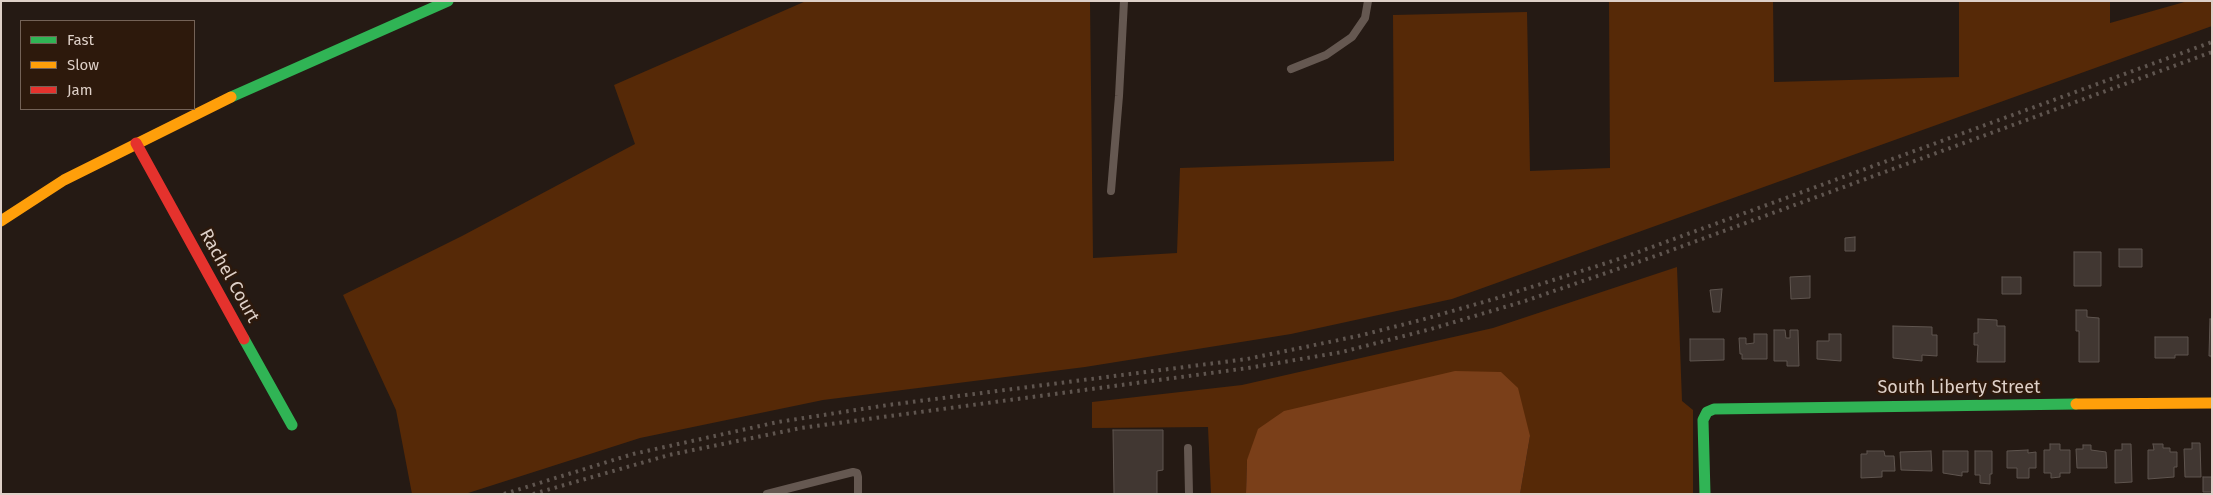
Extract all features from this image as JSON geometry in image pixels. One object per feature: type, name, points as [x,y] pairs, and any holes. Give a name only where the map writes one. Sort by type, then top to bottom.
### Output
[{"type":"street","points":[[1,221],[64,180],[136,142],[256,85],[448,1]]},
{"type":"street","name":"Rachel Court","points":[[136,142],[292,425]]},
{"type":"street","name":"South Liberty Street","points":[[1706,494],[1703,420],[1707,412],[1724,408],[2212,403]]},
{"type":"lane","points":[[1110,191],[1119,96],[1124,1]]},
{"type":"lane","points":[[1291,68],[1326,56],[1352,37],[1365,18],[1368,1]]},
{"type":"lane","points":[[1188,448],[1189,494]]},
{"type":"lane","points":[[767,494],[853,472],[858,477],[858,494]]},
{"type":"shaded area","points":[[806,1],[1090,1],[1093,258],[1177,253],[1180,168],[1394,161],[1393,15],[1527,12],[1530,171],[1610,168],[1609,1],[1773,1],[1774,82],[1959,77],[1959,1],[2110,1],[2110,23],[2188,1],[2212,1],[2212,26],[1452,299],[1291,334],[1085,367],[823,400],[640,438],[465,494],[412,494],[396,410],[343,295],[462,236],[635,144],[614,85]]},
{"type":"shaded area","points":[[1677,267],[1682,401],[1693,410],[1693,494],[1520,494],[1530,436],[1247,460],[1246,494],[1211,494],[1208,427],[1092,428],[1092,402],[1242,385],[1493,328]]},
{"type":"shaded area","points":[[1455,371],[1501,372],[1518,388],[1530,436],[1520,494],[1246,494],[1247,460],[1258,429],[1284,411]]},
{"type":"building","points":[[1855,237],[1855,251],[1845,251],[1845,238]]},
{"type":"building","points":[[2119,249],[2142,249],[2142,267],[2119,267]]},
{"type":"building","points":[[2074,252],[2101,252],[2101,286],[2074,286]]},
{"type":"building","points":[[1810,276],[1810,298],[1791,299],[1790,277]]},
{"type":"building","points":[[2002,277],[2021,277],[2021,294],[2002,294]]},
{"type":"building","points":[[1722,289],[1720,312],[1713,312],[1710,290]]},
{"type":"building","points":[[2076,310],[2087,310],[2087,317],[2099,318],[2099,362],[2079,362],[2079,331],[2076,331]]},
{"type":"building","points":[[1978,319],[1997,320],[1997,326],[2005,326],[2005,362],[1977,362],[1978,345],[1974,345],[1974,333],[1978,333]]},
{"type":"building","points":[[2210,319],[2212,319],[2212,360],[2211,356],[2209,356]]},
{"type":"building","points":[[1893,326],[1932,327],[1932,335],[1937,335],[1937,356],[1922,355],[1922,361],[1893,358]]},
{"type":"building","points":[[1774,330],[1785,330],[1786,338],[1790,338],[1790,330],[1798,330],[1799,366],[1787,366],[1787,361],[1774,361]]},
{"type":"building","points":[[1754,334],[1767,334],[1767,359],[1742,359],[1739,338],[1746,338],[1746,344],[1754,343]]},
{"type":"building","points":[[1829,334],[1841,334],[1841,361],[1817,359],[1817,341],[1829,341]]},
{"type":"building","points":[[2155,337],[2188,337],[2188,355],[2175,355],[2175,358],[2155,358]]},
{"type":"building","points":[[1690,339],[1724,339],[1724,360],[1690,361]]},
{"type":"building","points":[[1113,430],[1163,430],[1163,470],[1157,471],[1157,494],[1114,494]]},
{"type":"building","points":[[2192,443],[2200,443],[2201,477],[2185,477],[2184,449],[2192,449]]},
{"type":"building","points":[[2050,444],[2060,444],[2060,450],[2070,450],[2070,473],[2060,473],[2060,477],[2051,478],[2051,473],[2044,473],[2044,450],[2050,450]]},
{"type":"building","points":[[2122,444],[2131,444],[2132,482],[2115,483],[2115,450],[2122,450]]},
{"type":"building","points":[[2153,444],[2163,444],[2163,448],[2170,448],[2170,452],[2177,452],[2177,467],[2174,467],[2174,477],[2148,479],[2148,450],[2154,450]]},
{"type":"building","points":[[2083,445],[2091,445],[2091,450],[2106,452],[2107,468],[2077,468],[2076,449],[2083,449]]},
{"type":"building","points":[[2028,450],[2028,453],[2036,452],[2036,468],[2029,468],[2029,478],[2017,478],[2017,468],[2007,468],[2007,451]]},
{"type":"building","points":[[1867,451],[1884,451],[1885,456],[1894,456],[1895,471],[1882,471],[1882,477],[1861,478],[1861,454],[1867,454]]},
{"type":"building","points":[[1931,451],[1932,471],[1901,470],[1900,452]]},
{"type":"building","points":[[1943,451],[1968,451],[1968,472],[1962,472],[1962,476],[1943,473]]},
{"type":"building","points":[[1975,451],[1992,451],[1990,484],[1980,483],[1980,475],[1975,475]]},
{"type":"building","points":[[2203,477],[2212,477],[2212,492],[2203,492]]},
{"type":"railway","points":[[504,494],[633,454],[778,422],[888,405],[1247,359],[1358,336],[1421,320],[1622,258],[2212,42]]},
{"type":"railway","points":[[533,494],[669,455],[801,428],[1248,368],[1342,352],[1431,329],[1525,301],[1661,254],[2212,52]]},
{"type":"traffic: fast","points":[[231,97],[448,1]]},
{"type":"traffic: fast","points":[[244,339],[292,425]]},
{"type":"traffic: fast","points":[[1705,494],[1703,420],[1707,412],[1714,409],[2076,404]]},
{"type":"traffic: slow","points":[[1,221],[64,180],[231,97]]},
{"type":"traffic: slow","points":[[2076,404],[2212,403]]},
{"type":"traffic: jam","points":[[136,143],[244,339]]}]
